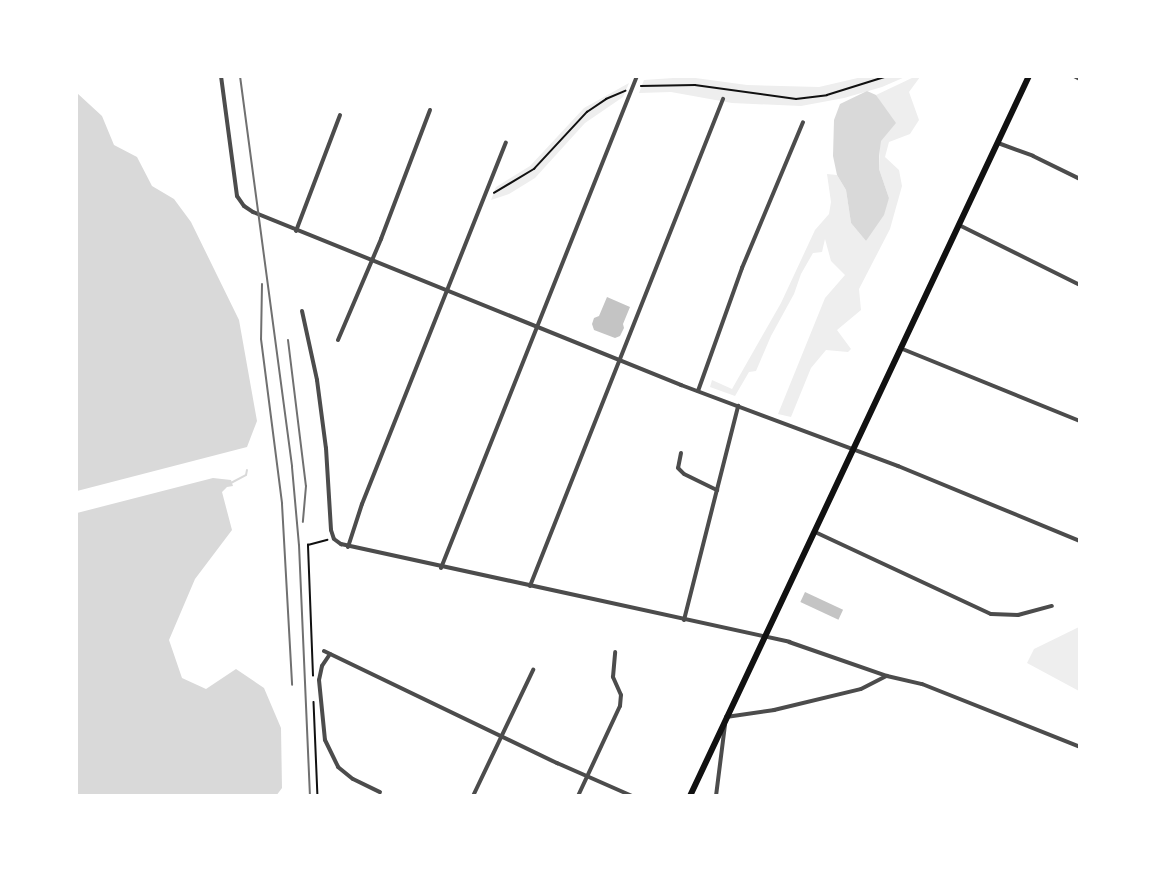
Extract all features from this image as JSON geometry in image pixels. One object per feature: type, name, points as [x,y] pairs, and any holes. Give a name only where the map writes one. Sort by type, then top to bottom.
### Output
[{"type":"main road","points":[[690,795],[1029,76]]},
{"type":"street","points":[[221,76],[237,196],[244,206],[253,212],[698,391],[909,470],[1080,541]]},
{"type":"street","points":[[441,568],[637,76]]},
{"type":"street","points":[[1074,76],[1080,79]]},
{"type":"street","points":[[530,586],[723,99]]},
{"type":"street","points":[[338,340],[430,110]]},
{"type":"street","points":[[296,231],[340,115]]},
{"type":"street","points":[[698,391],[742,268],[802,122]]},
{"type":"street","points":[[348,547],[362,504],[506,143]]},
{"type":"street","points":[[997,143],[1032,156],[1080,179]]},
{"type":"street","points":[[959,225],[1080,285]]},
{"type":"street","points":[[302,311],[317,380],[334,539],[348,547],[789,642],[887,676],[922,684],[1080,747]]},
{"type":"street","points":[[900,348],[1080,420]]},
{"type":"street","points":[[684,620],[738,406]]},
{"type":"street","points":[[681,453],[678,468],[684,474],[717,490]]},
{"type":"street","points":[[814,532],[991,614],[1018,615],[1052,606]]},
{"type":"street","points":[[324,651],[501,736],[632,795]]},
{"type":"street","points":[[578,795],[620,706],[621,695],[613,677],[615,652]]},
{"type":"street","points":[[330,654],[322,666],[319,680],[325,740],[338,767],[380,792]]},
{"type":"street","points":[[473,795],[532,670]]},
{"type":"street","points":[[716,795],[726,717],[774,710],[861,689],[887,676]]},
{"type":"path","points":[[641,86],[695,86],[796,99],[827,95],[888,76]]},
{"type":"path","points":[[484,198],[517,182],[534,169],[587,112],[606,99],[625,91]]},
{"type":"path","points":[[313,679],[308,545],[334,539]]},
{"type":"path","points":[[314,702],[318,795]]},
{"type":"shaded area","points":[[688,77],[747,85],[819,87],[862,77],[905,77],[882,87],[844,98],[801,106],[732,103],[671,92],[639,93],[644,80]]},
{"type":"shaded area","points":[[914,77],[920,77],[909,92],[919,120],[910,134],[889,142],[885,157],[899,170],[902,186],[890,229],[859,289],[861,310],[837,330],[851,349],[848,352],[826,350],[811,368],[791,417],[778,414],[825,298],[845,275],[831,261],[825,239],[822,252],[813,253],[801,274],[794,294],[771,336],[756,371],[749,372],[735,396],[710,387],[712,380],[732,389],[781,303],[815,230],[829,214],[831,202],[827,174],[837,175],[846,190],[851,223],[866,241],[889,198],[879,169],[881,103],[876,95]]},
{"type":"shaded area","points":[[629,83],[623,97],[585,123],[535,178],[509,194],[491,200],[496,187],[530,166],[584,108]]},
{"type":"shaded area","points":[[867,91],[876,95],[896,123],[881,141],[879,156],[879,169],[889,198],[884,215],[866,241],[851,223],[846,190],[837,175],[833,156],[834,120],[840,104]]},
{"type":"shaded area","points":[[77,93],[102,116],[114,145],[137,157],[152,186],[174,199],[191,222],[239,320],[257,421],[247,447],[77,491]]},
{"type":"shaded area","points":[[213,478],[231,480],[233,486],[227,487],[222,492],[232,530],[195,579],[169,640],[182,678],[206,689],[236,669],[264,688],[281,728],[282,788],[276,796],[77,795],[77,513]]},
{"type":"shaded area","points":[[1079,627],[1079,691],[1027,663],[1034,649]]},
{"type":"building","points":[[607,297],[630,307],[623,324],[624,328],[620,336],[615,338],[594,330],[592,324],[594,318],[599,316]]},
{"type":"building","points":[[805,592],[843,610],[838,620],[800,602]]},
{"type":"waterway","points":[[229,484],[246,475],[247,470]]},
{"type":"railway","points":[[240,76],[292,467],[299,545],[310,796]]},
{"type":"railway","points":[[262,284],[261,339],[282,504],[292,685]]},
{"type":"railway","points":[[288,340],[306,486],[303,522]]}]
